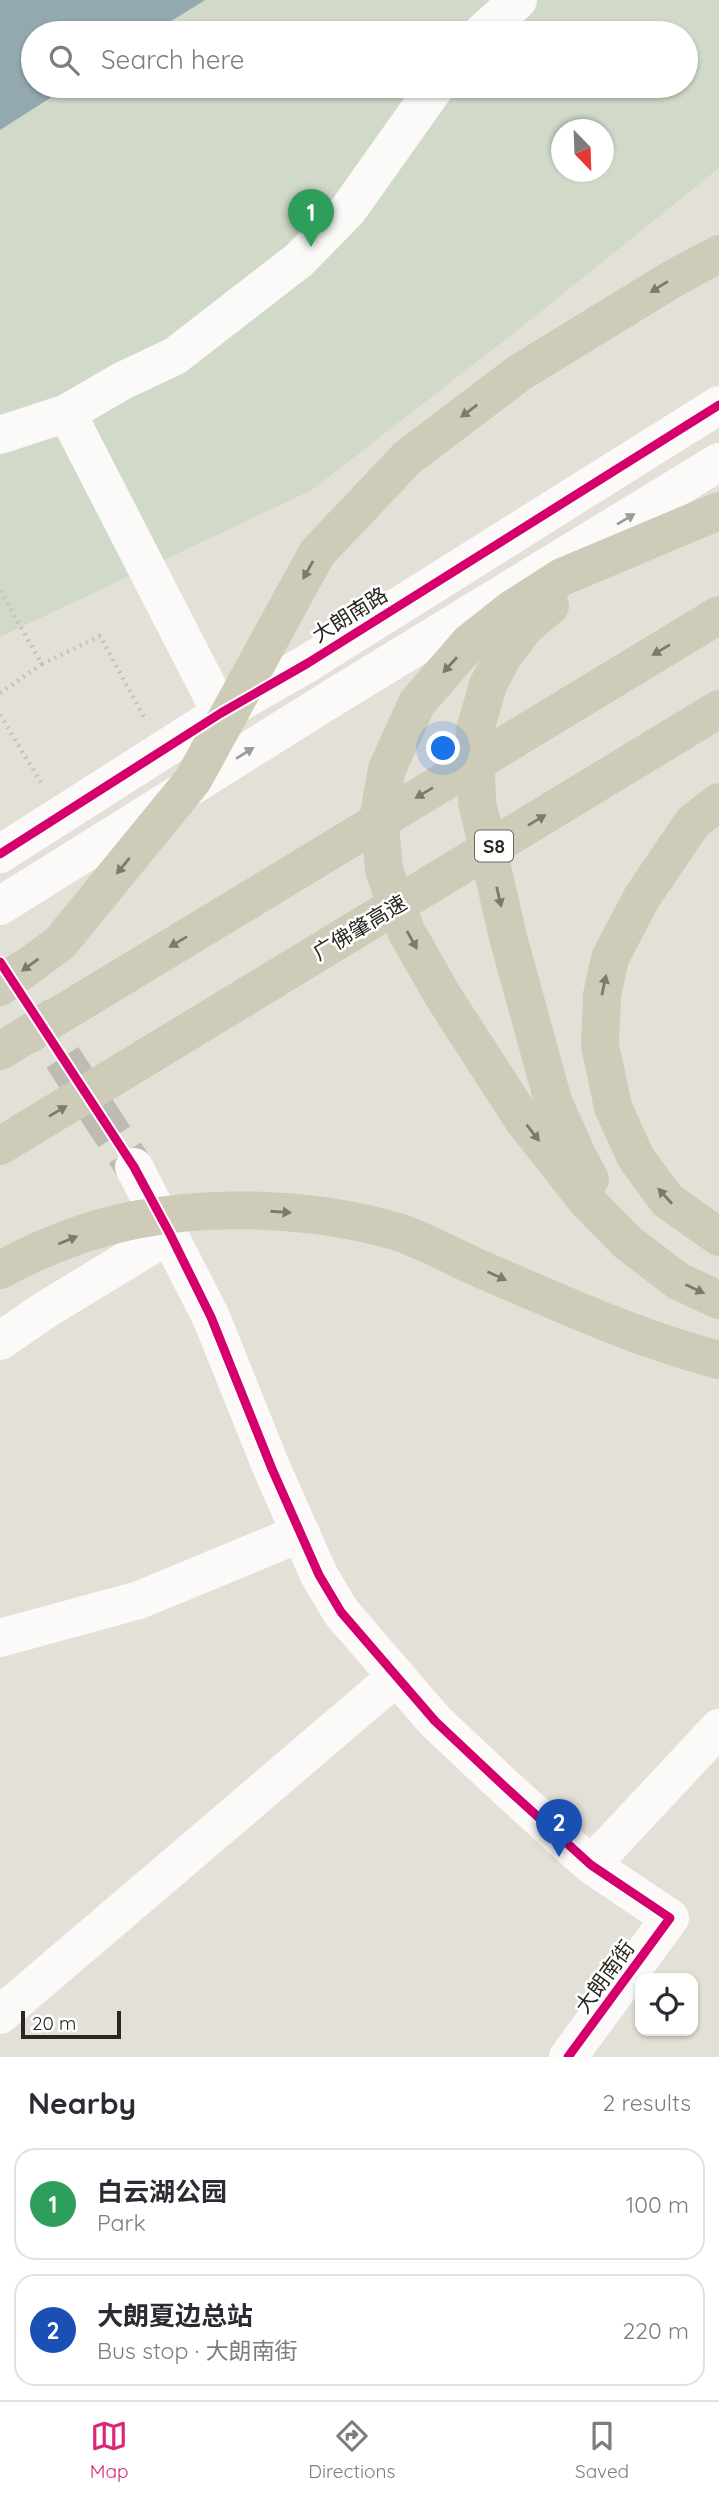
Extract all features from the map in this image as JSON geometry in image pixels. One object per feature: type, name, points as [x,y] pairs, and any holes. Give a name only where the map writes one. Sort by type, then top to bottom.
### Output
[{"type":"highway","points":[[0,987],[60,943],[194,780],[317,553],[407,458],[519,373],[674,278],[719,254]]},
{"type":"highway","points":[[719,511],[562,577],[512,609],[469,643],[416,703],[387,769],[379,814],[384,870],[406,931],[443,996],[523,1120],[578,1190],[627,1242],[678,1281],[719,1300]]},
{"type":"highway","points":[[650,1258],[603,1200],[577,1155],[553,1101],[508,937],[477,802],[475,730],[488,685],[502,658],[525,627],[562,595],[719,518]]},
{"type":"highway","points":[[0,1051],[719,615]]},
{"type":"highway","name":"广佛肇高速","points":[[0,1146],[719,709]]},
{"type":"highway","points":[[706,812],[642,897],[610,958],[602,995],[600,1045],[613,1107],[636,1158],[667,1200],[719,1237]]},
{"type":"highway","points":[[3,1268],[75,1237],[134,1220],[212,1212],[274,1211],[323,1215],[401,1233],[643,1337],[719,1360]]},
{"type":"street","points":[[495,21],[518,0]]},
{"type":"street","points":[[0,435],[67,414],[122,381],[175,356],[299,260],[348,210],[427,98]]},
{"type":"street","name":"大朗南路","points":[[0,854],[221,713],[308,663],[719,405]]},
{"type":"street","points":[[67,414],[221,713]]},
{"type":"street","points":[[0,906],[334,697],[719,462]]},
{"type":"street","points":[[134,1167],[211,1317],[319,1575],[341,1612],[435,1721],[591,1865],[719,1728]]},
{"type":"street","points":[[0,1341],[45,1310],[170,1234]]},
{"type":"street","points":[[0,1638],[139,1600],[300,1534]]},
{"type":"street","points":[[0,2015],[396,1677]]},
{"type":"street","name":"大朗南街","points":[[568,2057],[670,1918],[591,1865]]},
{"type":"path","points":[[0,591],[42,664]]},
{"type":"path","points":[[0,693],[42,664],[100,636],[163,750]]},
{"type":"path","points":[[0,715],[61,815]]},
{"type":"green space","points":[[0,0],[719,0],[719,168],[528,322],[312,490],[0,637]]},
{"type":"water","points":[[0,0],[205,0],[171,21],[21,21],[21,98],[50,98],[0,130]]},
{"type":"tunnel","points":[[0,962],[134,1167]]},
{"type":"cycle path","points":[[0,854],[221,713],[308,663],[719,405]]},
{"type":"cycle path","points":[[0,962],[134,1167],[170,1234],[211,1317],[272,1469],[319,1575],[341,1612],[435,1721],[504,1786],[591,1865],[670,1918],[568,2057]]},
{"type":"place","name":"白云湖公园","points":[[311,247]]},
{"type":"place","name":"大朗夏边总站","points":[[559,1857]]}]
